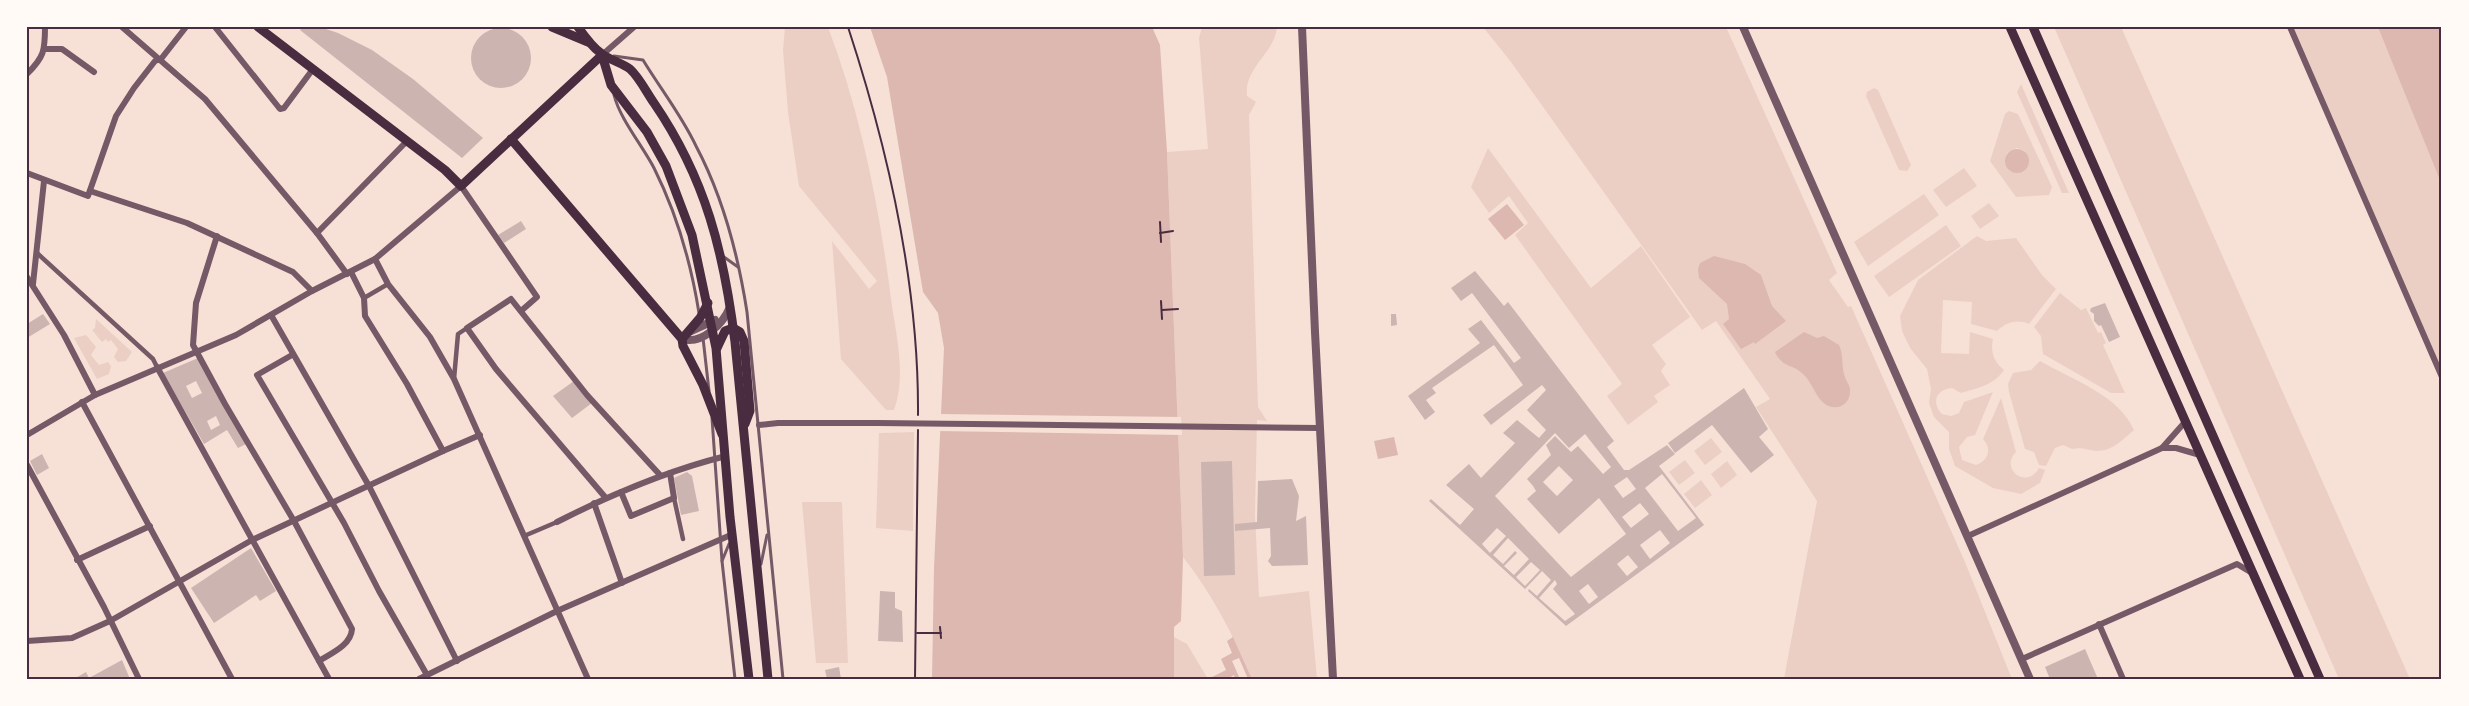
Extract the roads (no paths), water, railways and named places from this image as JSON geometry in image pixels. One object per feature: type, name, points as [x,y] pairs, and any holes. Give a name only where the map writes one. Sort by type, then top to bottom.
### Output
[{"type":"main road","points":[[258,27],[445,170],[461,186],[603,55]]},
{"type":"main road","points":[[578,27],[589,43],[603,55],[631,70],[686,155],[714,228],[722,256],[733,328],[768,679]]},
{"type":"main road","points":[[2010,27],[2300,679]]},
{"type":"main road","points":[[2033,27],[2320,679]]},
{"type":"main road","points":[[555,28],[589,43]]},
{"type":"main road","points":[[603,55],[611,85],[647,132],[666,166],[693,235],[716,348],[749,679]]},
{"type":"main road","points":[[511,139],[686,335]]},
{"type":"main road","points":[[708,303],[701,321],[686,335],[683,346],[703,385],[725,442]]},
{"type":"main road","points":[[716,348],[725,331],[733,328]]},
{"type":"street","points":[[27,74],[40,61],[45,49],[45,27]]},
{"type":"street","points":[[122,27],[205,99],[349,273],[364,298],[365,316],[407,384],[442,451]]},
{"type":"street","points":[[89,193],[116,116],[155,61],[161,59],[186,27]]},
{"type":"street","points":[[215,27],[280,109],[284,108],[314,69]]},
{"type":"street","points":[[603,55],[634,27]]},
{"type":"street","points":[[1302,27],[1333,679]]},
{"type":"street","points":[[1743,27],[2028,677]]},
{"type":"street","points":[[2290,27],[2442,376]]},
{"type":"street","points":[[45,49],[62,49],[94,72]]},
{"type":"street","points":[[318,233],[407,141]]},
{"type":"street","points":[[27,173],[44,181],[188,223],[293,272],[312,291]]},
{"type":"street","points":[[30,286],[37,253],[44,181]]},
{"type":"street","points":[[27,435],[95,395],[236,334],[375,259],[461,186],[537,297],[521,311]]},
{"type":"street","points":[[217,236],[196,303],[193,345],[294,521],[352,629],[351,636],[345,645],[319,662]]},
{"type":"street","points":[[37,253],[153,359],[329,679]]},
{"type":"street","points":[[375,259],[388,284],[430,337],[453,379],[588,679]]},
{"type":"street","points":[[27,277],[30,286],[95,395]]},
{"type":"street","points":[[364,298],[388,284]]},
{"type":"street","points":[[453,379],[459,334],[511,299],[587,395],[660,475]]},
{"type":"street","points":[[721,323],[730,307]]},
{"type":"street","points":[[271,315],[292,356],[369,486],[457,661]]},
{"type":"street","points":[[701,321],[712,325],[721,323],[733,328]]},
{"type":"street","points":[[686,335],[693,341],[703,336],[712,325]]},
{"type":"street","points":[[467,328],[496,369],[605,497]]},
{"type":"street","points":[[292,356],[257,375],[427,675]]},
{"type":"street","points":[[82,402],[232,679]]},
{"type":"street","points":[[1968,536],[2162,448],[2186,422]]},
{"type":"street","points":[[759,425],[877,423],[1320,428]]},
{"type":"street","points":[[27,641],[72,638],[110,621],[252,540],[480,435]]},
{"type":"street","points":[[2162,448],[2176,448],[2200,455]]},
{"type":"street","points":[[524,536],[605,497],[660,475],[726,456]]},
{"type":"street","points":[[27,465],[139,679]]},
{"type":"street","points":[[670,473],[683,539]]},
{"type":"street","points":[[621,492],[631,516],[674,498]]},
{"type":"street","points":[[594,503],[622,583]]},
{"type":"street","points":[[77,560],[150,526]]},
{"type":"street","points":[[419,679],[557,611],[734,534]]},
{"type":"street","points":[[2022,659],[2237,564],[2252,573]]},
{"type":"street","points":[[2099,624],[2123,679]]},
{"type":"lane","points":[[603,55],[643,60],[696,144],[714,186],[739,268],[747,312],[783,679]]},
{"type":"lane","points":[[611,85],[616,105],[639,140],[669,202],[681,234],[695,286],[703,336],[722,561],[735,679]]},
{"type":"lane","points":[[722,256],[739,268]]},
{"type":"lane","points":[[758,577],[768,531]]},
{"type":"lane","points":[[722,561],[734,534]]}]
